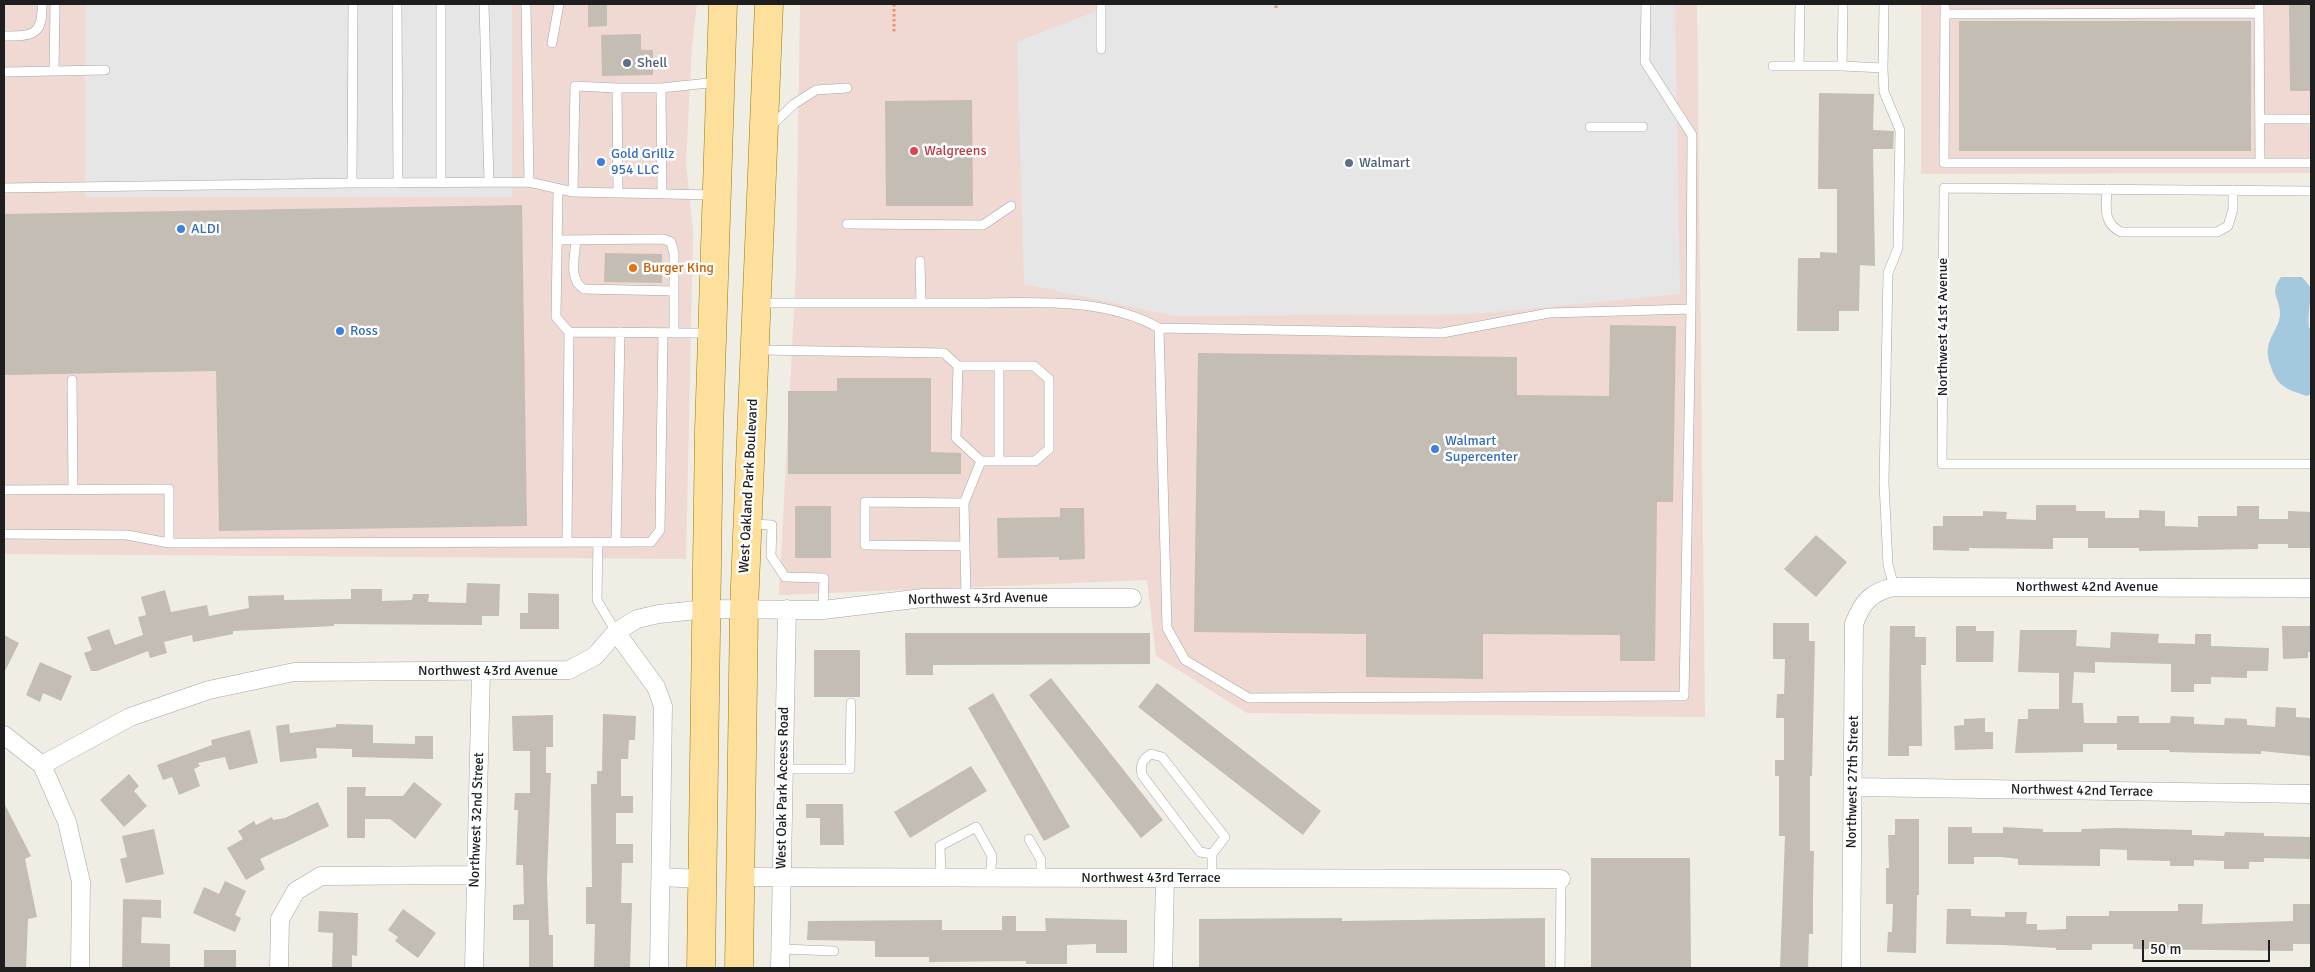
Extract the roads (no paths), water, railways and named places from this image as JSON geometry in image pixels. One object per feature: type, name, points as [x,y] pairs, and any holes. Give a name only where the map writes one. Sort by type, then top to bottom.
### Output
[{"type":"main road","points":[[701,968],[712,333],[723,4]]},
{"type":"main road","name":"West Oakland Park Boulevard","points":[[739,968],[744,609],[770,4]]},
{"type":"street","name":"Northwest 42nd Avenue","points":[[1867,599],[1878,590],[1894,587],[2311,588]]},
{"type":"street","name":"Northwest 43rd Avenue","points":[[42,765],[130,717],[209,690],[294,672],[570,670],[595,656],[616,632],[637,619],[659,614],[706,609],[823,610],[923,598],[1132,598]]},
{"type":"street","name":"Northwest 27th Street","points":[[1850,968],[1854,624],[1860,608],[1867,599]]},
{"type":"street","name":"West Oak Park Access Road","points":[[780,968],[787,609]]},
{"type":"street","points":[[616,632],[656,687],[663,706],[659,968]]},
{"type":"street","name":"Northwest 32nd Street","points":[[474,968],[481,671]]},
{"type":"street","points":[[4,735],[42,765],[68,822],[81,882],[80,968]]},
{"type":"street","name":"Northwest 42nd Terrace","points":[[1853,787],[2311,794]]},
{"type":"street","points":[[279,968],[280,919],[296,891],[321,876],[475,875]]},
{"type":"street","points":[[661,877],[702,879]]},
{"type":"street","name":"Northwest 43rd Terrace","points":[[740,877],[1561,878]]},
{"type":"street","points":[[1163,968],[1165,878]]},
{"type":"lane","points":[[4,36],[30,36],[37,30],[42,20],[42,4]]},
{"type":"lane","points":[[54,4],[54,71]]},
{"type":"lane","points":[[352,183],[353,4]]},
{"type":"lane","points":[[397,4],[398,183]]},
{"type":"lane","points":[[441,4],[441,182]]},
{"type":"lane","points":[[484,4],[488,182]]},
{"type":"lane","points":[[526,4],[529,182]]},
{"type":"lane","points":[[552,43],[559,4]]},
{"type":"lane","points":[[1101,49],[1102,4]]},
{"type":"lane","points":[[1159,328],[1167,628],[1184,660],[1249,698],[1684,696],[1692,135],[1645,62],[1646,4]]},
{"type":"lane","points":[[1799,66],[1800,4]]},
{"type":"lane","points":[[1842,66],[1843,4]]},
{"type":"lane","points":[[1884,4],[1884,92],[1900,130],[1898,248],[1888,273],[1884,474],[1888,565],[1894,587]]},
{"type":"lane","points":[[1945,4],[1944,163],[2311,162]]},
{"type":"lane","points":[[1945,14],[2259,8],[2260,163]]},
{"type":"lane","points":[[1773,66],[1883,68]]},
{"type":"lane","points":[[4,72],[105,70]]},
{"type":"lane","points":[[573,192],[575,86],[661,88],[721,81]]},
{"type":"lane","points":[[616,88],[618,193]]},
{"type":"lane","points":[[661,88],[662,194]]},
{"type":"lane","points":[[764,132],[794,104],[816,90],[847,88]]},
{"type":"lane","points":[[2260,119],[2311,119]]},
{"type":"lane","points":[[1590,127],[1643,126]]},
{"type":"lane","points":[[4,188],[529,182],[573,192],[716,195]]},
{"type":"lane","points":[[558,188],[556,317],[569,332],[567,542]]},
{"type":"lane","name":"Northwest 41st Avenue","points":[[2311,191],[1944,188],[1942,464],[2311,464]]},
{"type":"lane","points":[[2107,189],[2105,216],[2112,228],[2122,232],[2217,232],[2228,226],[2234,209],[2233,190]]},
{"type":"lane","points":[[847,224],[983,225],[1011,206]]},
{"type":"lane","points":[[557,240],[663,239],[671,242],[674,253],[674,333]]},
{"type":"lane","points":[[576,240],[574,278],[577,285],[584,289],[674,291]]},
{"type":"lane","points":[[920,261],[921,303]]},
{"type":"lane","points":[[758,303],[1054,304],[1104,307],[1159,328],[1442,333],[1549,313],[1691,310]]},
{"type":"lane","points":[[569,332],[712,333]]},
{"type":"lane","points":[[616,542],[620,332]]},
{"type":"lane","points":[[4,534],[127,535],[169,543],[651,542],[660,530],[663,333]]},
{"type":"lane","points":[[756,350],[944,352],[958,366],[1034,366],[1049,379],[1048,449],[1035,461],[981,461],[956,438],[958,366]]},
{"type":"lane","points":[[999,366],[999,461]]},
{"type":"lane","points":[[72,380],[73,490]]},
{"type":"lane","points":[[966,598],[964,502],[981,461]]},
{"type":"lane","points":[[4,490],[169,489],[169,543]]},
{"type":"lane","points":[[964,502],[865,502],[866,545],[965,546]]},
{"type":"lane","points":[[748,523],[772,525],[771,556],[785,577],[824,578],[823,610]]},
{"type":"lane","points":[[598,542],[597,600],[616,632]]},
{"type":"lane","points":[[784,769],[850,769],[851,704]]},
{"type":"lane","points":[[1212,854],[1200,852],[1142,775],[1140,767],[1143,759],[1150,754],[1162,756],[1225,837],[1212,854],[1212,879]]},
{"type":"lane","points":[[941,878],[940,846],[976,827],[992,856],[990,878]]},
{"type":"lane","points":[[1029,839],[1040,860],[1041,878]]},
{"type":"lane","points":[[1560,968],[1561,878]]},
{"type":"lane","points":[[781,950],[834,951]]},
{"type":"water","points":[[2281,277],[2302,277],[2311,288],[2308,319],[2309,328],[2311,329],[2311,394],[2307,396],[2284,387],[2274,374],[2269,360],[2270,339],[2280,317],[2275,291],[2277,282]]},
{"type":"place","name":"Shell","points":[[627,63]]},
{"type":"place","name":"Walgreens","points":[[914,151]]},
{"type":"place","name":"Gold Grillz 954 LLC","points":[[601,162]]},
{"type":"place","name":"Walmart","points":[[1349,163]]},
{"type":"place","name":"ALDI","points":[[181,229]]},
{"type":"place","name":"Burger King","points":[[633,268]]},
{"type":"place","name":"Ross","points":[[340,331]]},
{"type":"place","name":"Walmart Supercenter","points":[[1435,449]]}]
